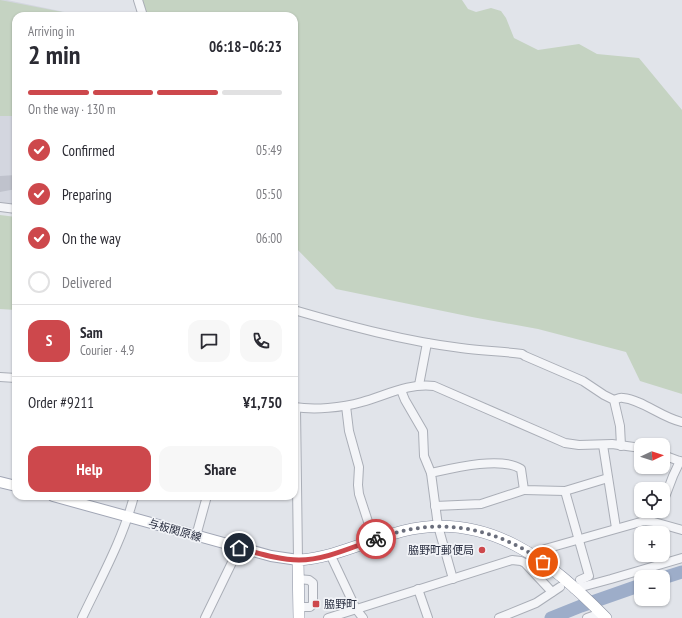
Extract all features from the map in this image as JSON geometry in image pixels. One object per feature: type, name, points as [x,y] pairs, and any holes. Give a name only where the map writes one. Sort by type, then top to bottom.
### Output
[{"type":"highway","points":[[299,612],[298,560],[310,559],[330,554],[403,531],[438,526],[471,529],[510,542],[535,556],[577,587],[603,615]]},
{"type":"main road","points":[[0,482],[12,484]]},
{"type":"main road","name":"与板関原線","points":[[67,500],[239,548],[271,556],[298,560]]},
{"type":"street","points":[[138,0],[142,12]]},
{"type":"street","points":[[0,207],[12,208]]},
{"type":"street","points":[[298,311],[353,328],[386,336],[461,349],[522,354],[583,381],[614,400],[622,398],[642,404],[675,421],[682,422]]},
{"type":"street","points":[[419,385],[427,343]]},
{"type":"street","points":[[0,378],[12,378]]},
{"type":"street","points":[[298,407],[346,406],[419,385],[434,386],[565,443],[634,447]]},
{"type":"street","points":[[401,390],[405,400],[423,431],[424,456],[431,473],[438,526],[452,579]]},
{"type":"street","points":[[614,400],[620,426],[621,446]]},
{"type":"street","points":[[346,406],[349,431],[359,467],[359,494],[374,540]]},
{"type":"street","points":[[603,445],[616,528]]},
{"type":"street","points":[[670,457],[681,462],[670,485]]},
{"type":"street","points":[[431,473],[488,463],[511,466],[521,469],[524,490]]},
{"type":"street","points":[[435,506],[481,504],[524,490],[565,491],[608,478]]},
{"type":"street","points":[[565,491],[589,576],[577,587]]},
{"type":"street","points":[[82,618],[119,541],[129,517],[133,500]]},
{"type":"street","points":[[196,536],[206,500]]},
{"type":"street","points":[[296,500],[298,560]]},
{"type":"street","points":[[644,521],[647,518]]},
{"type":"street","points":[[545,549],[644,521],[654,522],[682,530]]},
{"type":"street","points":[[205,618],[239,548]]},
{"type":"street","points":[[330,554],[356,608],[363,618]]},
{"type":"street","points":[[328,618],[514,558],[525,564],[556,590],[536,603],[499,618]]},
{"type":"street","points":[[577,587],[611,579],[682,558]]},
{"type":"street","points":[[418,589],[428,618]]},
{"type":"street","points":[[587,618],[603,615]]},
{"type":"shaded area","points":[[0,0],[7,0],[65,12],[12,12],[12,206],[0,204]]},
{"type":"green space","points":[[0,0],[62,12],[12,12],[12,116],[0,116]]},
{"type":"green space","points":[[141,0],[462,0],[468,9],[476,12],[491,8],[501,11],[506,18],[514,38],[538,50],[579,44],[597,54],[639,58],[682,110],[682,394],[640,381],[626,352],[538,329],[336,289],[298,250],[298,12],[145,12]]},
{"type":"green space","points":[[0,215],[12,216],[12,310],[0,309]]},
{"type":"building","points":[[12,175],[12,190],[0,192],[0,176]]},
{"type":"waterway","points":[[670,576],[682,572]]},
{"type":"waterway","points":[[551,618],[634,587]]},
{"type":"way so far","points":[[376,539],[418,528],[456,527],[471,529],[486,533],[521,547],[543,562]]},
{"type":"place","name":"脇野町郵便局","points":[[482,550]]},
{"type":"place","name":"脇野町","points":[[316,604]]},
{"type":"route","points":[[239,548],[271,556],[298,560],[317,558],[376,539]]}]
